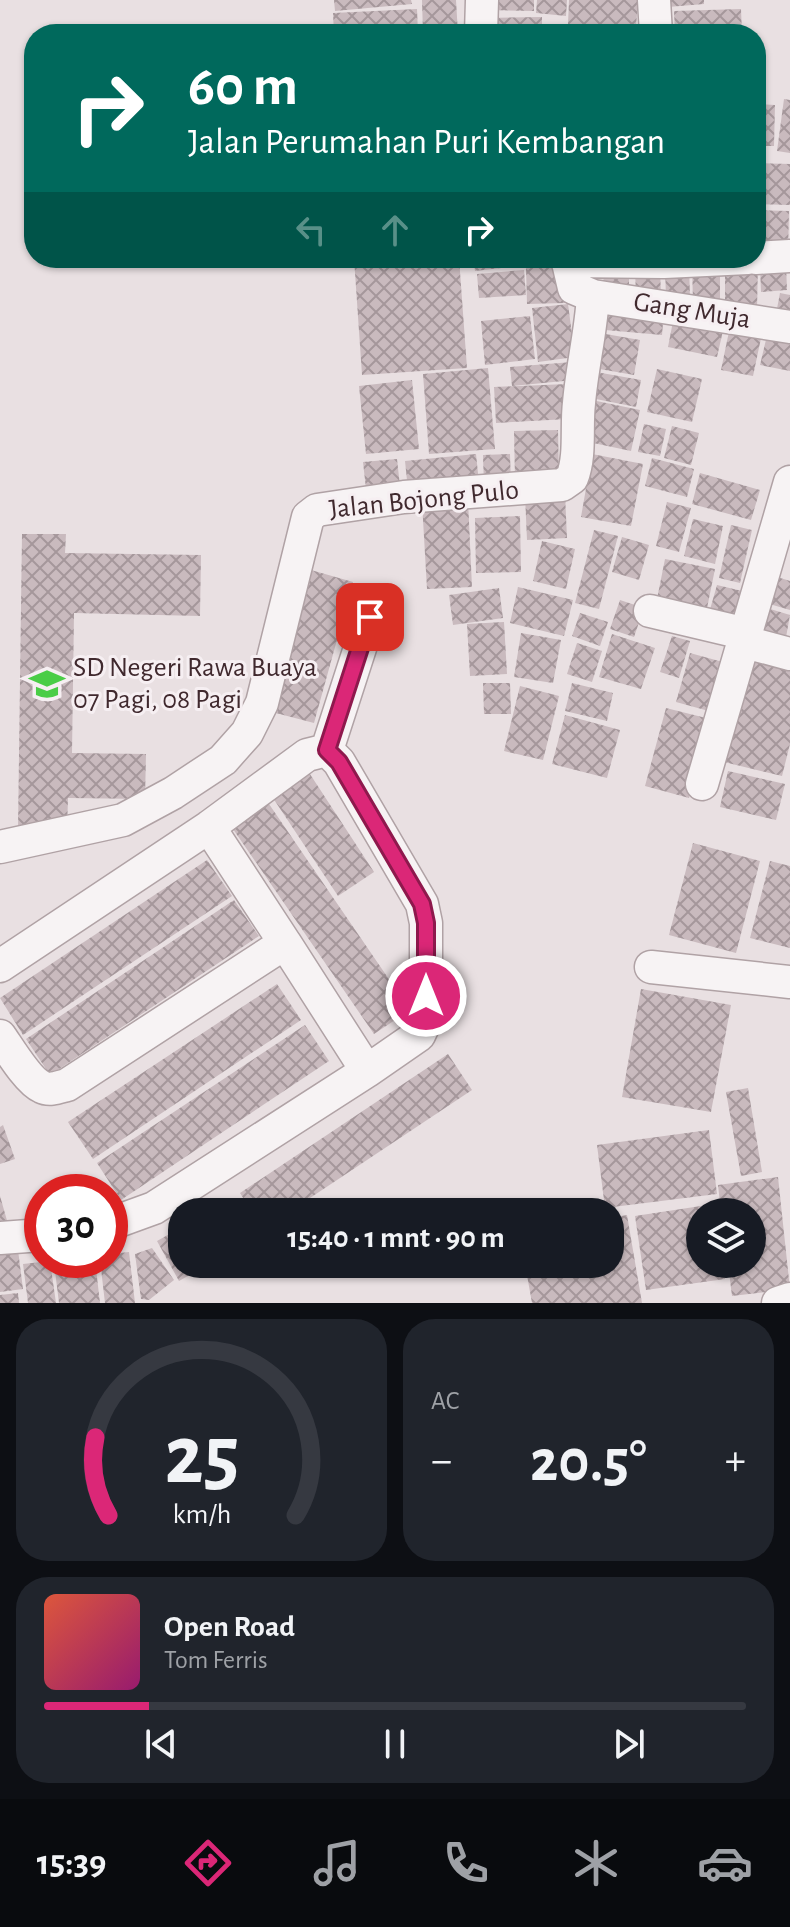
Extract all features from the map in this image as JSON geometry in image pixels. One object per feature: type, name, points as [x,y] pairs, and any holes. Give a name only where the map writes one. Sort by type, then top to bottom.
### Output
[{"type":"street","points":[[481,24],[482,0]]},
{"type":"street","points":[[654,0],[655,24]]},
{"type":"street","points":[[766,257],[790,256]]},
{"type":"street","points":[[569,268],[574,288],[593,296]]},
{"type":"street","name":"Gang Muja","points":[[593,296],[790,327]]},
{"type":"street","name":"Jalan Bojong Pulo","points":[[0,847],[123,820],[173,793],[223,760],[247,733],[262,703],[308,517],[317,510],[404,497],[562,485],[572,478],[593,296]]},
{"type":"street","points":[[702,784],[790,482]]},
{"type":"street","points":[[650,611],[790,654]]},
{"type":"street","points":[[327,750],[370,617]]},
{"type":"street","points":[[0,966],[209,827],[307,755],[327,750]]},
{"type":"street","points":[[128,1217],[154,1208],[367,1071],[419,1035],[426,1020],[426,923],[422,904],[339,762],[327,750]]},
{"type":"street","points":[[209,827],[367,1071]]},
{"type":"street","points":[[0,1036],[33,1081],[43,1088],[67,1085],[285,943]]},
{"type":"street","points":[[651,967],[790,982]]},
{"type":"street","points":[[0,1238],[24,1236]]},
{"type":"street","points":[[778,1303],[790,1299]]},
{"type":"building","points":[[334,0],[411,0],[412,4],[335,11]]},
{"type":"building","points":[[422,0],[456,0],[457,24],[423,24]]},
{"type":"building","points":[[490,0],[534,0],[534,11],[490,10]]},
{"type":"building","points":[[537,0],[567,0],[566,16],[536,13]]},
{"type":"building","points":[[569,0],[638,0],[636,24],[568,24]]},
{"type":"building","points":[[667,0],[704,0],[704,4],[668,7]]},
{"type":"building","points":[[417,9],[418,24],[334,24],[333,13]]},
{"type":"building","points":[[741,9],[742,24],[675,24],[674,11]]},
{"type":"building","points":[[542,17],[542,24],[487,24],[487,18]]},
{"type":"building","points":[[784,99],[790,100],[790,153],[777,151]]},
{"type":"building","points":[[766,105],[775,105],[774,146],[766,146]]},
{"type":"building","points":[[766,163],[790,164],[790,205],[766,204]]},
{"type":"building","points":[[766,210],[789,211],[788,254],[766,253]]},
{"type":"building","points":[[786,265],[787,290],[761,292],[760,268]]},
{"type":"building","points":[[355,268],[460,268],[467,368],[362,375]]},
{"type":"building","points":[[475,268],[502,268],[475,271]]},
{"type":"building","points":[[526,268],[564,268],[565,303],[527,304]]},
{"type":"building","points":[[603,268],[629,268],[629,297],[604,297]]},
{"type":"building","points":[[635,268],[660,268],[661,300],[636,300]]},
{"type":"building","points":[[665,268],[689,268],[690,299],[666,299]]},
{"type":"building","points":[[692,268],[720,268],[720,302],[693,302]]},
{"type":"building","points":[[725,268],[758,268],[757,310],[725,309]]},
{"type":"building","points":[[524,270],[526,295],[479,298],[477,274]]},
{"type":"building","points":[[780,293],[790,295],[790,322],[775,319]]},
{"type":"building","points":[[568,304],[575,357],[538,362],[532,308]]},
{"type":"building","points":[[608,307],[664,312],[662,335],[605,330]]},
{"type":"building","points":[[675,311],[725,322],[717,357],[668,347]]},
{"type":"building","points":[[530,316],[535,359],[485,365],[481,321]]},
{"type":"building","points":[[732,317],[764,324],[753,376],[721,370]]},
{"type":"building","points":[[769,327],[790,332],[790,371],[760,365]]},
{"type":"building","points":[[594,332],[640,340],[634,375],[588,367]]},
{"type":"building","points":[[572,362],[574,380],[512,386],[510,367]]},
{"type":"building","points":[[488,368],[495,449],[429,454],[423,374]]},
{"type":"building","points":[[657,369],[702,379],[692,422],[647,412]]},
{"type":"building","points":[[596,372],[641,380],[636,407],[591,398]]},
{"type":"building","points":[[412,380],[419,449],[366,454],[359,386]]},
{"type":"building","points":[[567,384],[568,419],[496,423],[494,387]]},
{"type":"building","points":[[587,399],[640,410],[631,451],[579,440]]},
{"type":"building","points":[[644,424],[666,429],[660,456],[638,452]]},
{"type":"building","points":[[672,426],[699,433],[691,465],[664,458]]},
{"type":"building","points":[[558,430],[559,479],[515,480],[514,431]]},
{"type":"building","points":[[476,454],[479,483],[408,490],[405,461]]},
{"type":"building","points":[[510,454],[511,485],[484,487],[483,455]]},
{"type":"building","points":[[592,454],[643,464],[631,526],[581,517]]},
{"type":"building","points":[[652,458],[694,469],[687,497],[645,486]]},
{"type":"building","points":[[397,459],[400,486],[366,489],[363,462]]},
{"type":"building","points":[[700,473],[760,490],[751,520],[692,504]]},
{"type":"building","points":[[565,494],[567,538],[527,540],[525,495]]},
{"type":"building","points":[[468,500],[472,587],[427,589],[422,502]]},
{"type":"building","points":[[667,502],[691,508],[679,552],[656,546]]},
{"type":"building","points":[[520,516],[521,572],[476,573],[475,518]]},
{"type":"building","points":[[693,519],[723,526],[715,564],[684,556]]},
{"type":"building","points":[[731,525],[752,530],[740,583],[719,578]]},
{"type":"building","points":[[594,530],[618,536],[599,609],[575,603]]},
{"type":"building","name":"SD Negeri Rawa Buaya 07 Pagi, 08 Pagi","points":[[22,534],[66,534],[65,553],[201,555],[200,616],[74,613],[72,753],[146,754],[145,799],[68,798],[67,830],[18,829]]},
{"type":"building","points":[[622,537],[649,545],[639,580],[612,572]]},
{"type":"building","points":[[542,541],[575,549],[566,589],[533,581]]},
{"type":"building","points":[[665,559],[715,569],[705,618],[655,609]]},
{"type":"building","points":[[311,570],[353,582],[314,723],[272,712]]},
{"type":"building","points":[[774,576],[790,581],[790,610],[766,603]]},
{"type":"building","points":[[717,585],[742,591],[732,627],[707,620]]},
{"type":"building","points":[[518,587],[573,600],[564,636],[510,623]]},
{"type":"building","points":[[499,588],[503,618],[453,625],[449,595]]},
{"type":"building","points":[[620,600],[644,608],[634,637],[610,629]]},
{"type":"building","points":[[767,608],[790,615],[785,643],[759,637]]},
{"type":"building","points":[[580,613],[608,622],[600,646],[572,636]]},
{"type":"building","points":[[504,622],[507,674],[470,676],[467,624]]},
{"type":"building","points":[[521,633],[561,640],[553,683],[514,677]]},
{"type":"building","points":[[612,634],[655,648],[641,689],[599,677]]},
{"type":"building","points":[[672,636],[690,641],[679,678],[660,672]]},
{"type":"building","points":[[577,643],[602,651],[592,682],[567,674]]},
{"type":"building","points":[[690,653],[730,664],[716,713],[676,702]]},
{"type":"building","points":[[749,660],[790,670],[790,744],[782,776],[724,762]]},
{"type":"building","points":[[483,683],[510,683],[511,714],[484,714]]},
{"type":"building","points":[[572,683],[613,693],[607,721],[565,711]]},
{"type":"building","points":[[520,686],[559,696],[543,760],[504,751]]},
{"type":"building","points":[[666,708],[710,719],[689,798],[645,786]]},
{"type":"building","points":[[565,715],[620,730],[607,778],[552,764]]},
{"type":"building","points":[[306,768],[374,872],[338,896],[269,792]]},
{"type":"building","points":[[728,771],[785,784],[776,820],[720,807]]},
{"type":"building","points":[[269,804],[410,1010],[374,1034],[233,829]]},
{"type":"building","points":[[693,843],[760,861],[736,953],[669,935]]},
{"type":"building","points":[[207,860],[232,896],[23,1035],[0,998]]},
{"type":"building","points":[[770,861],[790,866],[790,948],[750,938]]},
{"type":"building","points":[[234,900],[259,936],[50,1075],[26,1039]]},
{"type":"building","points":[[277,984],[301,1020],[93,1159],[68,1122]]},
{"type":"building","points":[[641,989],[731,1005],[711,1112],[622,1097]]},
{"type":"building","points":[[305,1025],[329,1061],[128,1195],[128,1174],[104,1174],[97,1163]]},
{"type":"building","points":[[448,1054],[472,1090],[310,1198],[243,1198],[240,1193]]},
{"type":"building","points":[[748,1088],[762,1172],[741,1176],[726,1092]]},
{"type":"building","points":[[3,1125],[15,1159],[0,1164],[0,1127]]},
{"type":"building","points":[[709,1130],[717,1194],[624,1206],[624,1198],[604,1198],[597,1145]]},
{"type":"building","points":[[778,1177],[790,1289],[732,1296],[730,1278],[766,1278],[766,1198],[719,1198],[718,1185]]},
{"type":"building","points":[[0,1196],[8,1224],[0,1226]]},
{"type":"building","points":[[686,1208],[686,1278],[725,1279],[646,1290],[635,1216]]},
{"type":"building","points":[[627,1215],[642,1303],[532,1303],[528,1278],[624,1278],[624,1216]]},
{"type":"building","points":[[168,1235],[168,1261],[157,1241]]},
{"type":"building","points":[[152,1248],[168,1271],[168,1278],[174,1280],[149,1300],[141,1299],[135,1254]]},
{"type":"building","points":[[18,1250],[23,1289],[0,1292],[0,1252]]},
{"type":"building","points":[[128,1252],[135,1303],[105,1303],[102,1278],[128,1278]]},
{"type":"building","points":[[25,1278],[52,1278],[56,1303],[28,1303]]},
{"type":"building","points":[[56,1278],[97,1278],[100,1303],[59,1303]]},
{"type":"building","points":[[18,1293],[19,1303],[0,1303],[0,1295]]},
{"type":"place","name":"SD Negeri Rawa Buaya 07 Pagi, 08 Pagi","points":[[47,684]]},
{"type":"route","points":[[370,617],[327,750],[339,762],[422,904],[426,923],[426,996]]}]
